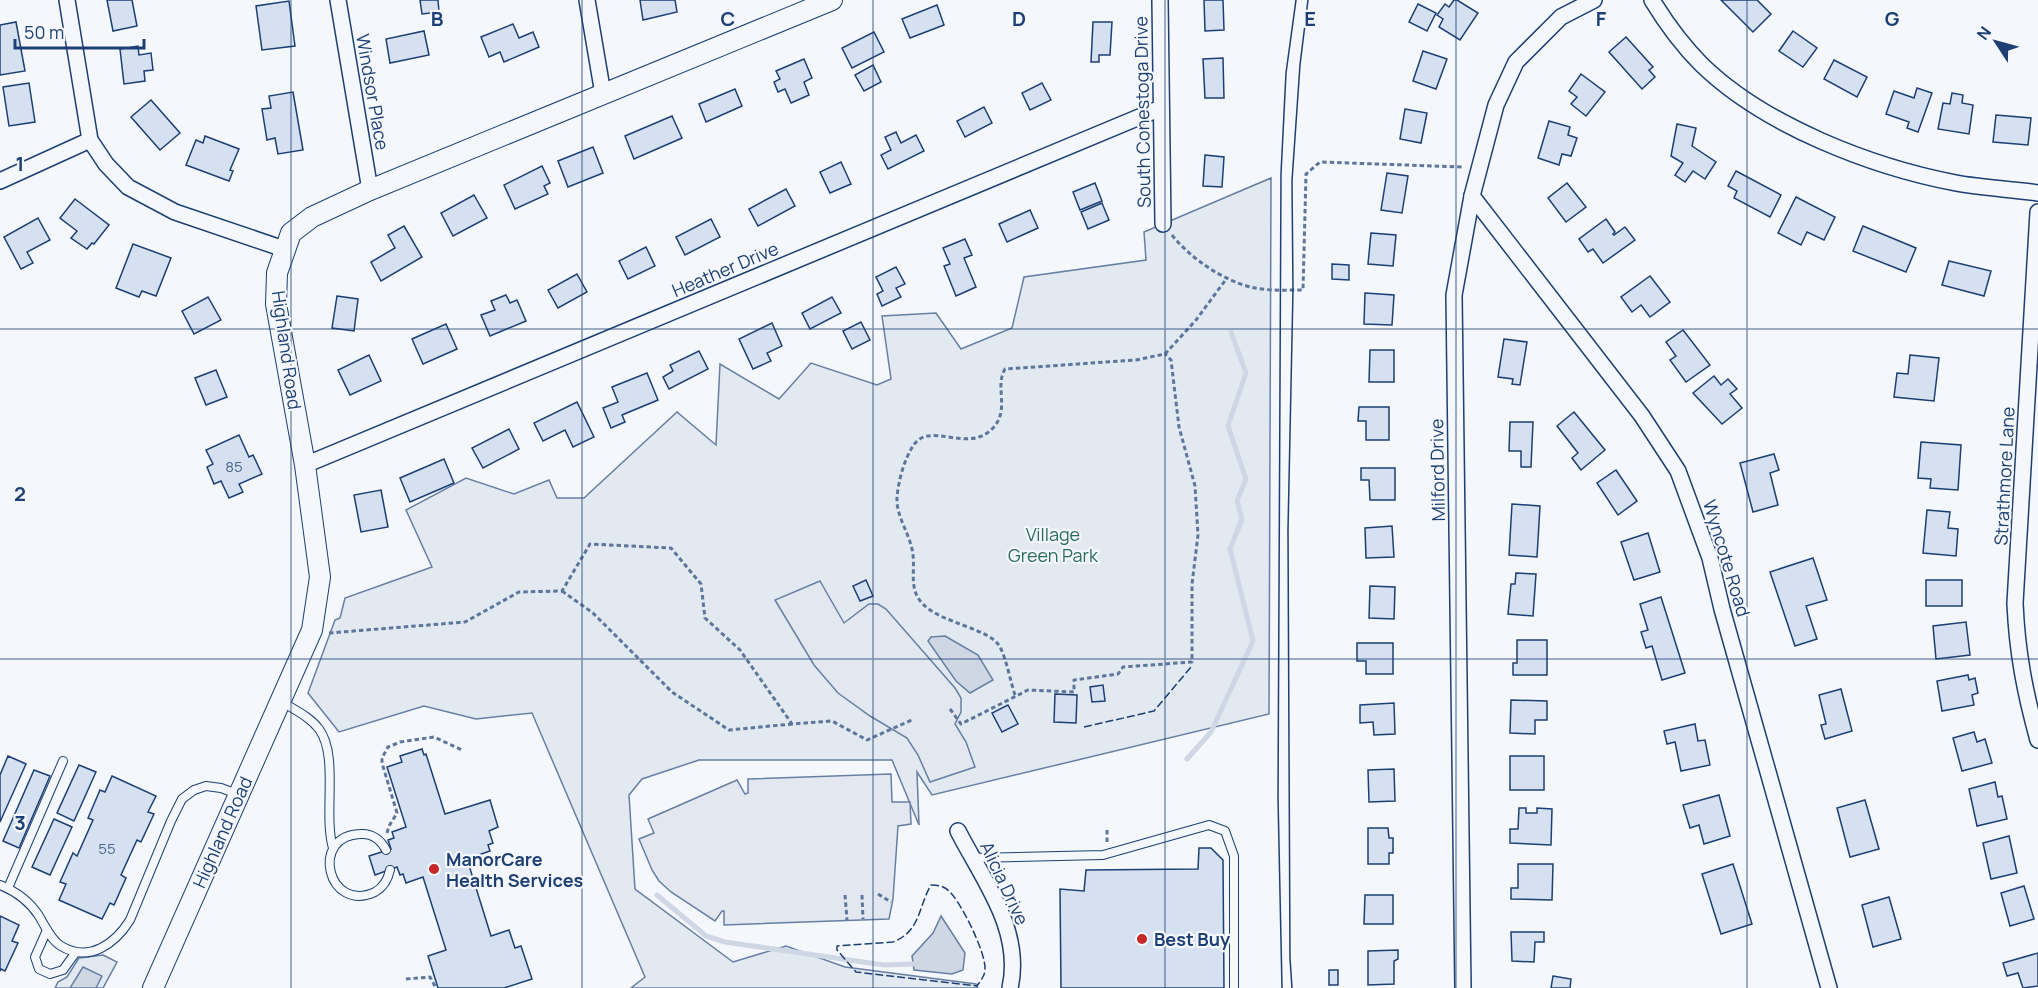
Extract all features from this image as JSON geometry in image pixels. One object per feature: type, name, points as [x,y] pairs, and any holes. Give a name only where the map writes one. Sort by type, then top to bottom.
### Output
[{"type":"street","points":[[67,0],[90,140],[106,164],[128,187],[175,212],[284,249]]},
{"type":"street","name":"Windsor Place","points":[[338,0],[370,190]]},
{"type":"street","points":[[587,0],[603,94]]},
{"type":"street","name":"Highland Road","points":[[153,988],[311,632],[320,578],[305,465],[276,304],[277,273],[291,233],[312,217],[370,190],[832,0]]},
{"type":"street","name":"South Conestoga Drive","points":[[1160,0],[1163,224]]},
{"type":"street","name":"Milford Drive","points":[[1463,988],[1454,295],[1472,196],[1496,105],[1516,62],[1562,17],[1594,0]]},
{"type":"street","points":[[1652,0],[1669,28],[1703,65],[1745,99],[1806,133],[1884,166],[1957,183],[2038,193]]},
{"type":"street","name":"Heather Drive","points":[[305,465],[1161,108]]},
{"type":"street","points":[[0,180],[90,140]]},
{"type":"street","name":"Wyncote Road","points":[[1472,196],[1642,416],[1678,471],[1710,558],[1722,609],[1829,988]]},
{"type":"street","name":"Strathmore Lane","points":[[2038,212],[2031,479],[2015,603],[2016,642],[2025,694],[2038,740]]},
{"type":"street","name":"Alicia Drive","points":[[958,831],[1007,928],[1013,963],[1010,988]]},
{"type":"lane","points":[[281,701],[313,722],[328,746],[329,834],[333,848]]},
{"type":"lane","points":[[8,888],[63,761]]},
{"type":"lane","points":[[0,885],[24,899],[60,945],[76,952],[94,951],[109,945],[121,934],[130,920],[182,799],[194,790],[206,786],[221,788],[239,795]]},
{"type":"lane","points":[[971,858],[1102,855],[1209,825],[1225,831],[1234,856],[1234,988]]},
{"type":"lane","points":[[385,848],[377,837],[365,833],[353,834],[342,839],[333,848],[329,860],[330,872],[335,884],[344,892],[362,896],[379,890],[387,881],[390,870]]},
{"type":"lane","points":[[46,930],[35,957],[39,969],[50,974],[63,970],[76,952]]},
{"type":"path","points":[[1163,224],[1179,243],[1227,278],[1256,288],[1303,290],[1306,174],[1320,162],[1480,167]]},
{"type":"path","points":[[1015,695],[999,646],[991,638],[932,613],[920,602],[913,589],[913,555],[909,535],[899,513],[897,499],[905,463],[914,444],[931,434],[975,440],[992,430],[1003,407],[1001,376],[1005,369],[1136,360],[1166,354],[1196,320],[1227,278]]},
{"type":"path","points":[[950,709],[961,724],[1028,690],[1074,692],[1074,680],[1118,674],[1123,667],[1192,662],[1192,584],[1198,535],[1195,486],[1179,427],[1172,360],[1166,354]]},
{"type":"path","points":[[562,591],[590,544],[672,548],[701,584],[705,618],[740,650],[792,724]]},
{"type":"path","points":[[311,632],[335,634],[465,622],[519,592],[562,591],[593,613],[672,692],[729,730],[832,721],[867,740],[914,718]]},
{"type":"path","points":[[385,848],[389,826],[397,813],[382,764],[384,752],[388,747],[400,742],[434,737],[462,750]]},
{"type":"path","points":[[1107,827],[1107,842]]},
{"type":"path","points":[[878,894],[891,902]]},
{"type":"path","points":[[845,895],[846,920]]},
{"type":"path","points":[[862,895],[863,919]]},
{"type":"path","points":[[406,979],[430,977],[436,988]]},
{"type":"green space","name":"Village Green Park","points":[[1271,178],[1269,714],[932,795],[917,772],[919,825],[892,760],[699,760],[642,779],[629,795],[635,889],[733,962],[786,946],[845,967],[976,984],[978,988],[631,988],[645,977],[532,713],[476,719],[424,706],[339,732],[308,693],[335,620],[340,618],[345,598],[432,567],[406,510],[466,478],[514,494],[549,480],[557,498],[584,498],[677,412],[716,445],[720,364],[779,399],[811,363],[877,385],[891,379],[882,316],[936,313],[961,349],[1012,328],[1024,277],[1146,260],[1144,232]]},
{"type":"green space","points":[[103,955],[117,962],[103,988],[55,988],[58,982],[67,977],[79,958]]},
{"type":"shaded area","points":[[820,581],[844,623],[869,604],[878,604],[886,609],[955,688],[961,698],[961,712],[955,724],[966,742],[975,767],[930,782],[918,755],[907,738],[838,693],[814,665],[775,600]]},
{"type":"shaded area","points":[[945,636],[978,655],[993,680],[970,693],[956,681],[928,641],[931,637]]},
{"type":"shaded area","points":[[891,774],[892,802],[910,802],[911,824],[898,826],[893,899],[889,919],[724,925],[724,911],[715,921],[671,892],[659,881],[639,839],[654,833],[648,819],[737,780],[745,794],[748,793],[748,779]]},
{"type":"shaded area","points":[[941,916],[965,953],[963,970],[952,974],[914,970],[912,956],[933,933]]},
{"type":"shaded area","points":[[83,967],[102,976],[96,988],[70,988]]},
{"type":"building","points":[[107,0],[132,0],[137,26],[113,31]]},
{"type":"building","points":[[420,0],[438,0],[439,12],[422,14]]},
{"type":"building","points":[[640,0],[675,0],[677,12],[643,20]]},
{"type":"building","points":[[1204,0],[1223,0],[1224,30],[1205,31]]},
{"type":"building","points":[[1454,0],[1478,13],[1460,40],[1439,27],[1443,19],[1437,15],[1445,4],[1449,7]]},
{"type":"building","points":[[1721,0],[1757,0],[1771,14],[1753,32]]},
{"type":"building","points":[[289,1],[295,46],[262,50],[256,6]]},
{"type":"building","points":[[1418,4],[1436,13],[1427,31],[1409,22]]},
{"type":"building","points":[[937,5],[944,25],[910,38],[902,19]]},
{"type":"building","points":[[16,22],[25,71],[0,75],[0,25]]},
{"type":"building","points":[[1093,22],[1112,22],[1110,55],[1099,55],[1099,62],[1091,62]]},
{"type":"building","points":[[513,24],[519,38],[533,32],[539,47],[504,62],[500,52],[489,57],[481,37]]},
{"type":"building","points":[[424,31],[429,55],[390,63],[386,39]]},
{"type":"building","points":[[1793,31],[1817,48],[1803,67],[1779,51]]},
{"type":"building","points":[[874,32],[884,52],[852,68],[842,48]]},
{"type":"building","points":[[1626,37],[1653,67],[1649,70],[1655,77],[1642,89],[1609,52]]},
{"type":"building","points":[[138,46],[139,55],[151,53],[153,70],[144,71],[145,81],[124,84],[120,49]]},
{"type":"building","points":[[1423,51],[1447,59],[1436,89],[1413,81]]},
{"type":"building","points":[[1223,58],[1224,98],[1205,98],[1203,59]]},
{"type":"building","points":[[804,59],[812,78],[804,82],[809,95],[791,103],[785,89],[778,92],[774,82],[780,79],[776,71]]},
{"type":"building","points":[[1834,60],[1867,77],[1857,97],[1824,79]]},
{"type":"building","points":[[873,65],[881,82],[864,91],[855,75]]},
{"type":"building","points":[[1581,74],[1605,92],[1586,116],[1571,104],[1577,97],[1569,91]]},
{"type":"building","points":[[29,83],[35,122],[9,126],[3,87]]},
{"type":"building","points":[[1042,83],[1051,100],[1030,110],[1022,93]]},
{"type":"building","points":[[1917,88],[1932,93],[1918,132],[1907,128],[1909,122],[1886,114],[1894,91],[1914,98]]},
{"type":"building","points":[[735,89],[742,106],[706,122],[699,104]]},
{"type":"building","points":[[293,92],[303,150],[278,154],[275,138],[267,140],[262,109],[271,108],[269,96]]},
{"type":"building","points":[[1952,93],[1963,95],[1962,103],[1973,105],[1969,134],[1938,129],[1943,103],[1950,104]]},
{"type":"building","points":[[151,100],[180,133],[160,150],[131,117]]},
{"type":"building","points":[[984,107],[992,123],[965,137],[957,121]]},
{"type":"building","points":[[1405,109],[1427,113],[1421,143],[1400,139]]},
{"type":"building","points":[[1996,115],[2031,118],[2028,145],[1993,142]]},
{"type":"building","points":[[672,116],[682,138],[634,159],[625,136]]},
{"type":"building","points":[[1549,121],[1570,127],[1568,135],[1577,138],[1571,156],[1562,154],[1559,165],[1538,158]]},
{"type":"building","points":[[1677,124],[1696,128],[1692,146],[1716,162],[1705,179],[1693,171],[1685,182],[1675,175],[1683,163],[1671,156]]},
{"type":"building","points":[[896,132],[901,143],[916,135],[924,151],[888,169],[881,155],[891,150],[885,137]]},
{"type":"building","points":[[205,136],[239,149],[230,170],[233,171],[229,181],[186,165],[196,140],[203,143]]},
{"type":"building","points":[[593,147],[603,173],[568,187],[558,161]]},
{"type":"building","points":[[1205,155],[1224,157],[1222,187],[1203,186]]},
{"type":"building","points":[[841,162],[851,184],[830,193],[820,172]]},
{"type":"building","points":[[542,166],[550,183],[544,186],[548,194],[515,209],[504,185]]},
{"type":"building","points":[[1736,171],[1781,195],[1770,217],[1734,198],[1737,191],[1728,186]]},
{"type":"building","points":[[1387,173],[1408,176],[1402,213],[1381,210]]},
{"type":"building","points":[[1095,183],[1102,201],[1080,210],[1073,192]]},
{"type":"building","points":[[1567,183],[1586,207],[1566,222],[1548,198]]},
{"type":"building","points":[[786,189],[795,206],[758,226],[749,209]]},
{"type":"building","points":[[474,195],[487,218],[453,236],[441,213]]},
{"type":"building","points":[[1796,197],[1835,217],[1824,240],[1807,232],[1801,245],[1778,233]]},
{"type":"building","points":[[75,199],[109,225],[87,249],[71,238],[77,231],[60,218]]},
{"type":"building","points":[[1102,203],[1109,220],[1088,229],[1081,212]]},
{"type":"building","points":[[1030,210],[1038,228],[1007,242],[999,224]]},
{"type":"building","points":[[38,218],[50,240],[27,252],[33,263],[21,269],[4,237]]},
{"type":"building","points":[[711,219],[720,237],[685,255],[676,237]]},
{"type":"building","points":[[1606,219],[1615,232],[1614,235],[1625,227],[1635,240],[1603,263],[1593,249],[1588,252],[1579,239]]},
{"type":"building","points":[[404,226],[422,257],[381,281],[371,262],[395,248],[388,235]]},
{"type":"building","points":[[1863,226],[1916,248],[1906,272],[1853,251]]},
{"type":"building","points":[[1371,233],[1396,235],[1393,266],[1368,264]]},
{"type":"building","points":[[965,239],[972,255],[964,258],[976,287],[956,296],[944,266],[950,264],[943,248]]},
{"type":"building","points":[[133,244],[171,258],[156,296],[142,291],[139,297],[116,288]]},
{"type":"building","points":[[646,247],[655,266],[628,279],[619,261]]},
{"type":"building","points":[[1949,261],[1991,271],[1984,296],[1942,285]]},
{"type":"building","points":[[1332,264],[1349,265],[1349,280],[1332,279]]},
{"type":"building","points":[[896,267],[905,284],[896,288],[901,297],[882,306],[877,294],[883,291],[876,277]]},
{"type":"building","points":[[577,274],[587,292],[558,308],[548,290]]},
{"type":"building","points":[[1650,276],[1670,302],[1650,317],[1641,305],[1632,312],[1621,297]]},
{"type":"building","points":[[1365,293],[1394,295],[1392,325],[1364,324]]},
{"type":"building","points":[[506,295],[510,303],[517,300],[526,321],[490,336],[481,315],[495,310],[491,301]]},
{"type":"building","points":[[337,296],[358,299],[354,331],[332,328]]},
{"type":"building","points":[[208,297],[221,320],[194,334],[182,311]]},
{"type":"building","points":[[832,297],[841,313],[810,329],[802,313]]},
{"type":"building","points":[[861,322],[870,340],[852,349],[843,331]]},
{"type":"building","points":[[772,323],[782,346],[767,353],[771,361],[753,369],[739,339]]},
{"type":"building","points":[[446,324],[457,349],[423,364],[412,339]]},
{"type":"building","points":[[1683,330],[1710,365],[1686,382],[1670,360],[1676,356],[1666,342]]},
{"type":"building","points":[[1504,339],[1527,342],[1520,385],[1512,384],[1513,379],[1498,377]]},
{"type":"building","points":[[1370,350],[1394,350],[1394,382],[1369,382]]},
{"type":"building","points":[[699,351],[708,369],[669,389],[663,377],[673,371],[670,365]]},
{"type":"building","points":[[369,355],[381,381],[350,395],[338,370]]},
{"type":"building","points":[[1910,355],[1939,358],[1934,401],[1894,397],[1897,373],[1908,374]]},
{"type":"building","points":[[216,370],[227,397],[206,405],[195,378]]},
{"type":"building","points":[[647,373],[658,400],[622,415],[625,422],[611,428],[603,408],[618,402],[612,387]]},
{"type":"building","points":[[1714,376],[1721,385],[1728,379],[1737,389],[1730,394],[1742,408],[1722,424],[1693,393]]},
{"type":"building","points":[[577,402],[594,437],[573,447],[565,430],[543,441],[534,423]]},
{"type":"building","points":[[1359,407],[1389,407],[1389,440],[1366,440],[1366,421],[1358,421]]},
{"type":"building","points":[[1574,412],[1605,450],[1581,470],[1572,458],[1578,453],[1557,426]]},
{"type":"building","points":[[1510,422],[1533,422],[1531,467],[1521,467],[1521,451],[1509,451]]},
{"type":"building","points":[[509,429],[519,449],[483,468],[472,448]]},
{"type":"building","points":[[239,435],[249,457],[253,455],[262,474],[239,484],[243,492],[229,498],[221,481],[214,484],[207,467],[213,464],[206,450]]},
{"type":"building","points":[[1921,442],[1961,445],[1958,490],[1930,488],[1931,479],[1918,478]]},
{"type":"building","points":[[1774,454],[1779,470],[1770,473],[1778,505],[1753,512],[1740,463]]},
{"type":"building","points":[[444,459],[454,483],[410,502],[400,478]]},
{"type":"building","points":[[1361,468],[1395,468],[1395,500],[1370,500],[1369,480],[1361,480]]},
{"type":"building","points":[[1616,470],[1637,501],[1618,515],[1597,483]]},
{"type":"building","points":[[381,490],[388,527],[361,532],[354,495]]},
{"type":"building","points":[[1512,504],[1540,506],[1537,557],[1509,555]]},
{"type":"building","points":[[1927,510],[1950,512],[1948,528],[1958,529],[1956,556],[1923,553]]},
{"type":"building","points":[[1392,526],[1394,557],[1366,558],[1365,528]]},
{"type":"building","points":[[1648,533],[1660,572],[1634,580],[1621,542]]},
{"type":"building","points":[[1813,558],[1827,600],[1806,606],[1817,639],[1795,646],[1770,572]]},
{"type":"building","points":[[1516,573],[1536,574],[1533,616],[1508,614],[1511,584],[1515,584]]},
{"type":"building","points":[[866,580],[873,596],[860,601],[853,586]]},
{"type":"building","points":[[1926,580],[1962,580],[1962,606],[1926,606]]},
{"type":"building","points":[[1370,586],[1395,587],[1394,619],[1369,618]]},
{"type":"building","points":[[1661,597],[1685,673],[1662,680],[1652,646],[1646,648],[1641,632],[1648,630],[1640,604]]},
{"type":"building","points":[[1966,622],[1970,655],[1936,659],[1933,626]]},
{"type":"building","points":[[1517,640],[1547,640],[1547,675],[1513,675],[1513,663],[1517,663]]},
{"type":"building","points":[[1357,643],[1393,643],[1393,674],[1366,674],[1366,661],[1357,661]]},
{"type":"building","points":[[1968,675],[1969,680],[1975,678],[1978,693],[1972,695],[1974,705],[1942,711],[1937,681]]},
{"type":"building","points":[[1103,685],[1105,701],[1092,702],[1090,687]]},
{"type":"building","points":[[1841,689],[1852,731],[1825,739],[1821,725],[1826,724],[1819,695]]},
{"type":"building","points":[[1055,694],[1077,695],[1076,723],[1054,722]]},
{"type":"building","points":[[1511,700],[1547,701],[1547,720],[1535,720],[1535,734],[1510,733]]},
{"type":"building","points":[[1394,703],[1395,734],[1374,735],[1373,722],[1360,723],[1360,705]]},
{"type":"building","points":[[1008,705],[1018,724],[1002,732],[992,713]]},
{"type":"building","points":[[1695,724],[1698,741],[1705,740],[1710,765],[1681,771],[1675,742],[1667,744],[1664,731]]},
{"type":"building","points":[[1974,732],[1977,742],[1985,739],[1992,763],[1962,771],[1953,738]]},
{"type":"building","name":"ManorCare Health Services","points":[[422,749],[424,755],[426,754],[445,814],[490,800],[498,827],[489,831],[493,843],[488,845],[490,851],[467,859],[491,936],[509,930],[515,948],[521,946],[532,979],[504,988],[438,988],[428,956],[446,950],[423,877],[406,883],[397,867],[375,875],[369,856],[391,849],[388,840],[394,838],[392,832],[406,827],[387,767],[402,762],[400,756]]},
{"type":"building","points":[[8,756],[26,764],[0,822],[0,775]]},
{"type":"building","points":[[1510,756],[1544,756],[1544,790],[1510,790]]},
{"type":"building","points":[[79,765],[96,772],[74,821],[57,813]]},
{"type":"building","points":[[1394,769],[1395,801],[1369,802],[1368,770]]},
{"type":"building","points":[[34,770],[50,776],[19,848],[3,841]]},
{"type":"building","points":[[112,776],[156,796],[148,812],[154,814],[141,842],[137,840],[121,875],[126,878],[114,905],[110,903],[102,919],[59,900],[66,884],[60,882],[73,853],[77,856],[93,820],[88,818],[100,790],[105,792]]},
{"type":"building","points":[[1995,782],[1998,797],[2002,796],[2007,819],[1977,826],[1969,789]]},
{"type":"building","points":[[1719,795],[1730,836],[1704,844],[1699,825],[1690,828],[1683,805]]},
{"type":"building","points":[[1865,800],[1879,849],[1850,857],[1837,808]]},
{"type":"building","points":[[1519,808],[1526,808],[1526,813],[1537,813],[1537,808],[1552,809],[1551,845],[1510,843],[1510,829],[1518,829]]},
{"type":"building","points":[[54,819],[72,827],[50,875],[32,867]]},
{"type":"building","points":[[1368,828],[1388,828],[1389,838],[1393,838],[1393,853],[1389,853],[1389,864],[1368,864]]},
{"type":"building","points":[[2009,836],[2017,873],[1991,879],[1983,843]]},
{"type":"building","name":"Best Buy","points":[[1199,848],[1211,848],[1223,860],[1224,988],[1061,988],[1060,889],[1084,891],[1086,870],[1198,869]]},
{"type":"building","points":[[1518,864],[1553,864],[1552,900],[1511,899],[1511,888],[1518,888]]},
{"type":"building","points":[[1733,864],[1752,924],[1721,934],[1702,874]]},
{"type":"building","points":[[2024,886],[2034,919],[2010,926],[2001,893]]},
{"type":"building","points":[[1365,895],[1393,895],[1393,924],[1364,924]]},
{"type":"building","points":[[1889,897],[1901,939],[1873,947],[1862,905]]},
{"type":"building","points":[[0,916],[19,925],[12,941],[18,943],[5,971],[1,969],[0,971]]},
{"type":"building","points":[[1511,932],[1544,932],[1544,942],[1535,942],[1534,962],[1512,961]]},
{"type":"building","points":[[1398,950],[1398,959],[1394,961],[1394,984],[1368,985],[1368,951]]},
{"type":"building","points":[[2038,953],[2038,986],[2023,988],[2018,973],[2007,976],[2003,963]]},
{"type":"building","points":[[1329,970],[1338,970],[1338,985],[1329,985]]},
{"type":"building","points":[[1553,976],[1571,979],[1570,988],[1551,988]]},
{"type":"waterway","points":[[1187,759],[1211,732],[1253,641],[1230,549],[1242,519],[1237,501],[1246,479],[1228,426],[1246,373],[1231,332]]},
{"type":"waterway","points":[[657,895],[706,936],[725,942],[884,965],[913,964]]},
{"type":"tram line","points":[[1282,988],[1278,798],[1281,173],[1286,73],[1296,0]]},
{"type":"tram line","points":[[1292,988],[1288,530],[1293,290],[1292,181],[1300,65],[1308,0]]},
{"type":"fence","points":[[1084,727],[1154,711],[1191,667]]},
{"type":"fence","points":[[931,885],[941,886],[949,891],[972,928],[985,969],[984,976],[977,986],[856,972],[837,950],[837,946],[893,942],[902,937],[909,932],[918,918],[931,885]]},
{"type":"place","name":"ManorCare Health Services","points":[[434,869]]},
{"type":"place","name":"Best Buy","points":[[1142,939]]}]
